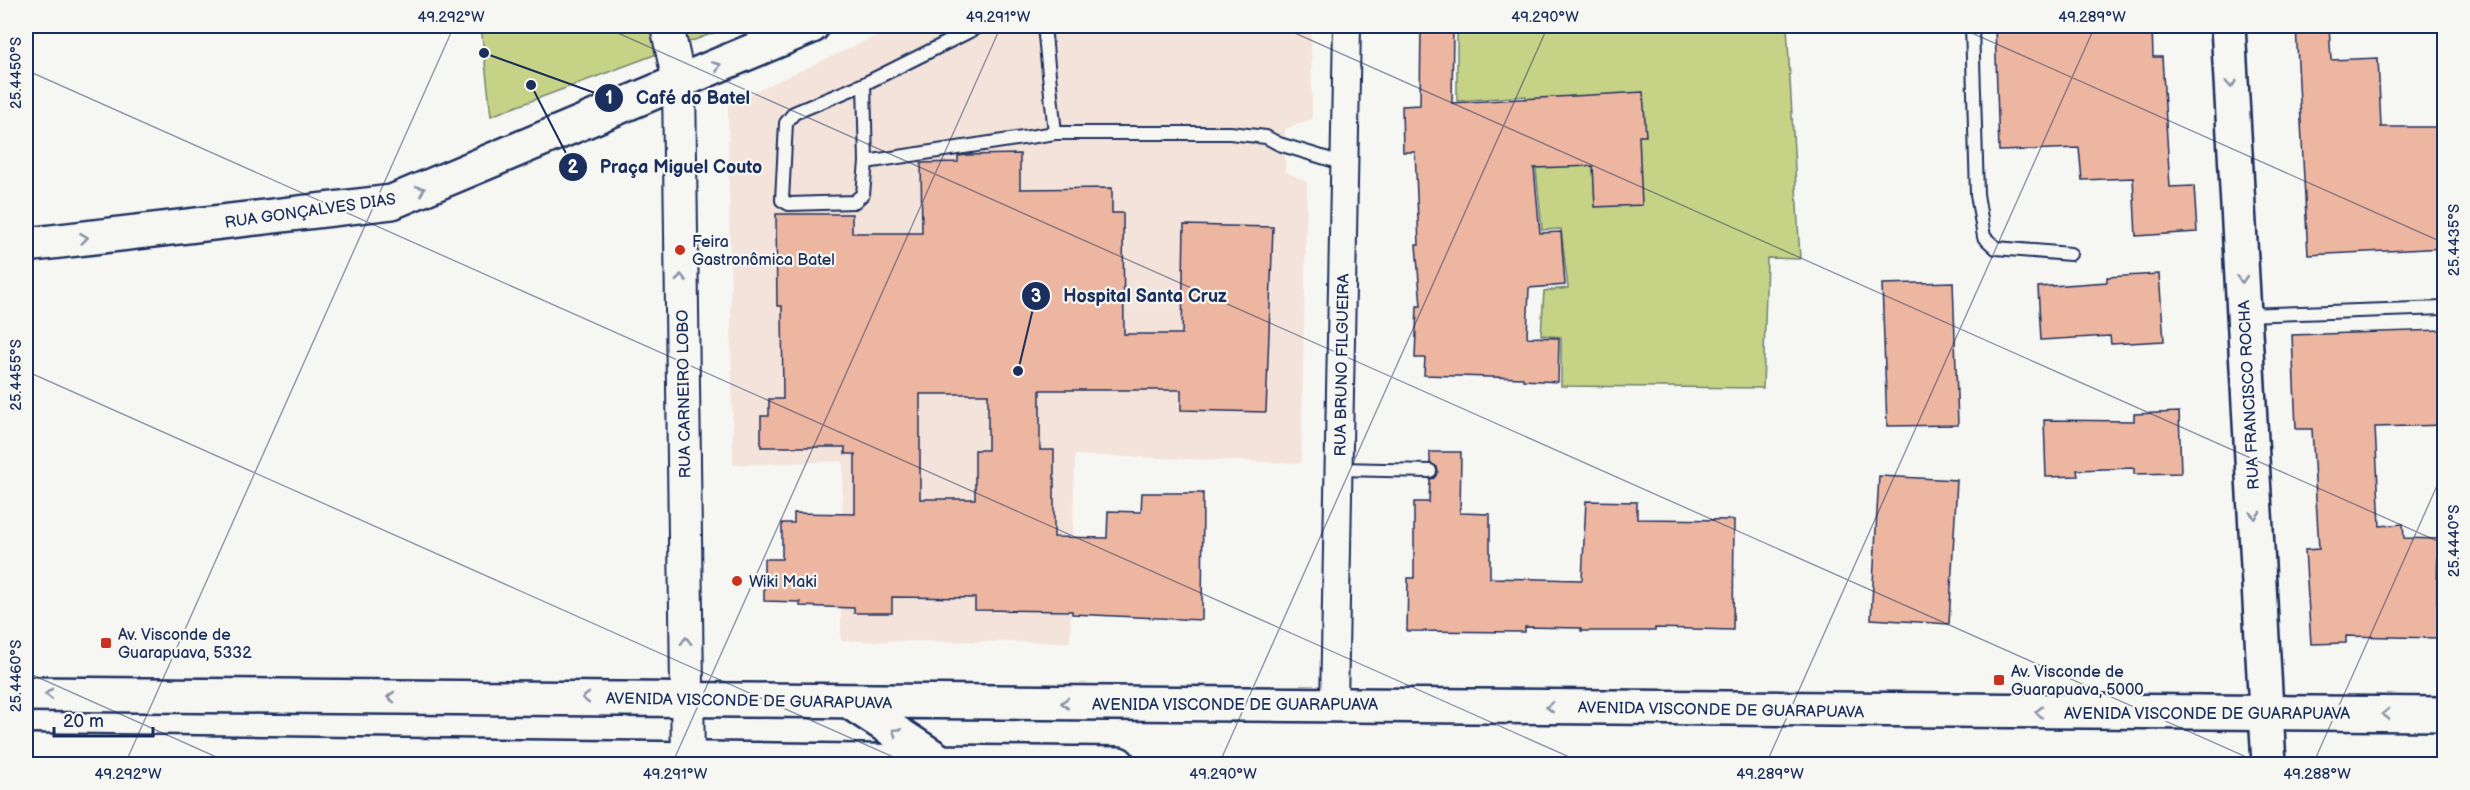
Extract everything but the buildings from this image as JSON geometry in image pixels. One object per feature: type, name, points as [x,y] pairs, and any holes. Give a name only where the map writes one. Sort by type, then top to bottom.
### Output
[{"type":"main road","name":"RUA GONÇALVES DIAS","points":[[26,245],[393,202],[812,26]]},
{"type":"main road","name":"RUA FRANCISCO ROCHA","points":[[2228,26],[2269,765]]},
{"type":"main road","name":"AVENIDA VISCONDE DE GUARAPUAVA","points":[[26,694],[2445,714]]},
{"type":"main road","points":[[848,701],[943,763]]},
{"type":"main road","points":[[26,751],[688,763],[1118,765]]},
{"type":"street","name":"RUA CARNEIRO LOBO","points":[[667,26],[679,82],[688,763]]},
{"type":"street","name":"RUA BRUNO FILGUEIRA","points":[[1334,705],[1347,26]]},
{"type":"lane","points":[[864,84],[866,162],[863,194],[854,202],[789,204],[782,200],[786,123],[794,113],[864,84],[980,26]]},
{"type":"lane","points":[[1044,26],[1055,133]]},
{"type":"lane","points":[[1972,26],[1977,194],[1984,237],[1996,248],[2070,254]]},
{"type":"lane","points":[[866,162],[1055,133],[1230,133],[1266,137],[1279,144],[1345,164]]},
{"type":"lane","points":[[2244,315],[2445,308]]},
{"type":"lane","points":[[1339,469],[1430,471]]},
{"type":"shaded area","points":[[898,26],[1311,26],[1312,119],[1285,129],[1285,171],[1307,182],[1301,463],[1075,455],[1070,642],[841,641],[843,461],[733,465],[728,104]]},
{"type":"green space","points":[[481,26],[732,26],[491,116]]},
{"type":"green space","points":[[1457,26],[1787,26],[1800,259],[1767,258],[1763,388],[1561,386],[1561,337],[1541,335],[1544,291],[1568,288],[1561,229],[1542,230],[1536,169],[1529,167],[1526,96],[1457,101]]},
{"type":"place","name":"Café do Batel","points":[[484,53]]},
{"type":"place","name":"Praça Miguel Couto","points":[[531,85]]},
{"type":"place","name":"Feira Gastronômica Batel","points":[[680,250]]},
{"type":"place","name":"Hospital Santa Cruz","points":[[1018,371]]},
{"type":"place","name":"Wiki Maki","points":[[737,581]]},
{"type":"place","name":"Av. Visconde de Guarapuava, 5332","points":[[106,643]]},
{"type":"place","name":"Av. Visconde de Guarapuava, 5000","points":[[1999,680]]}]
